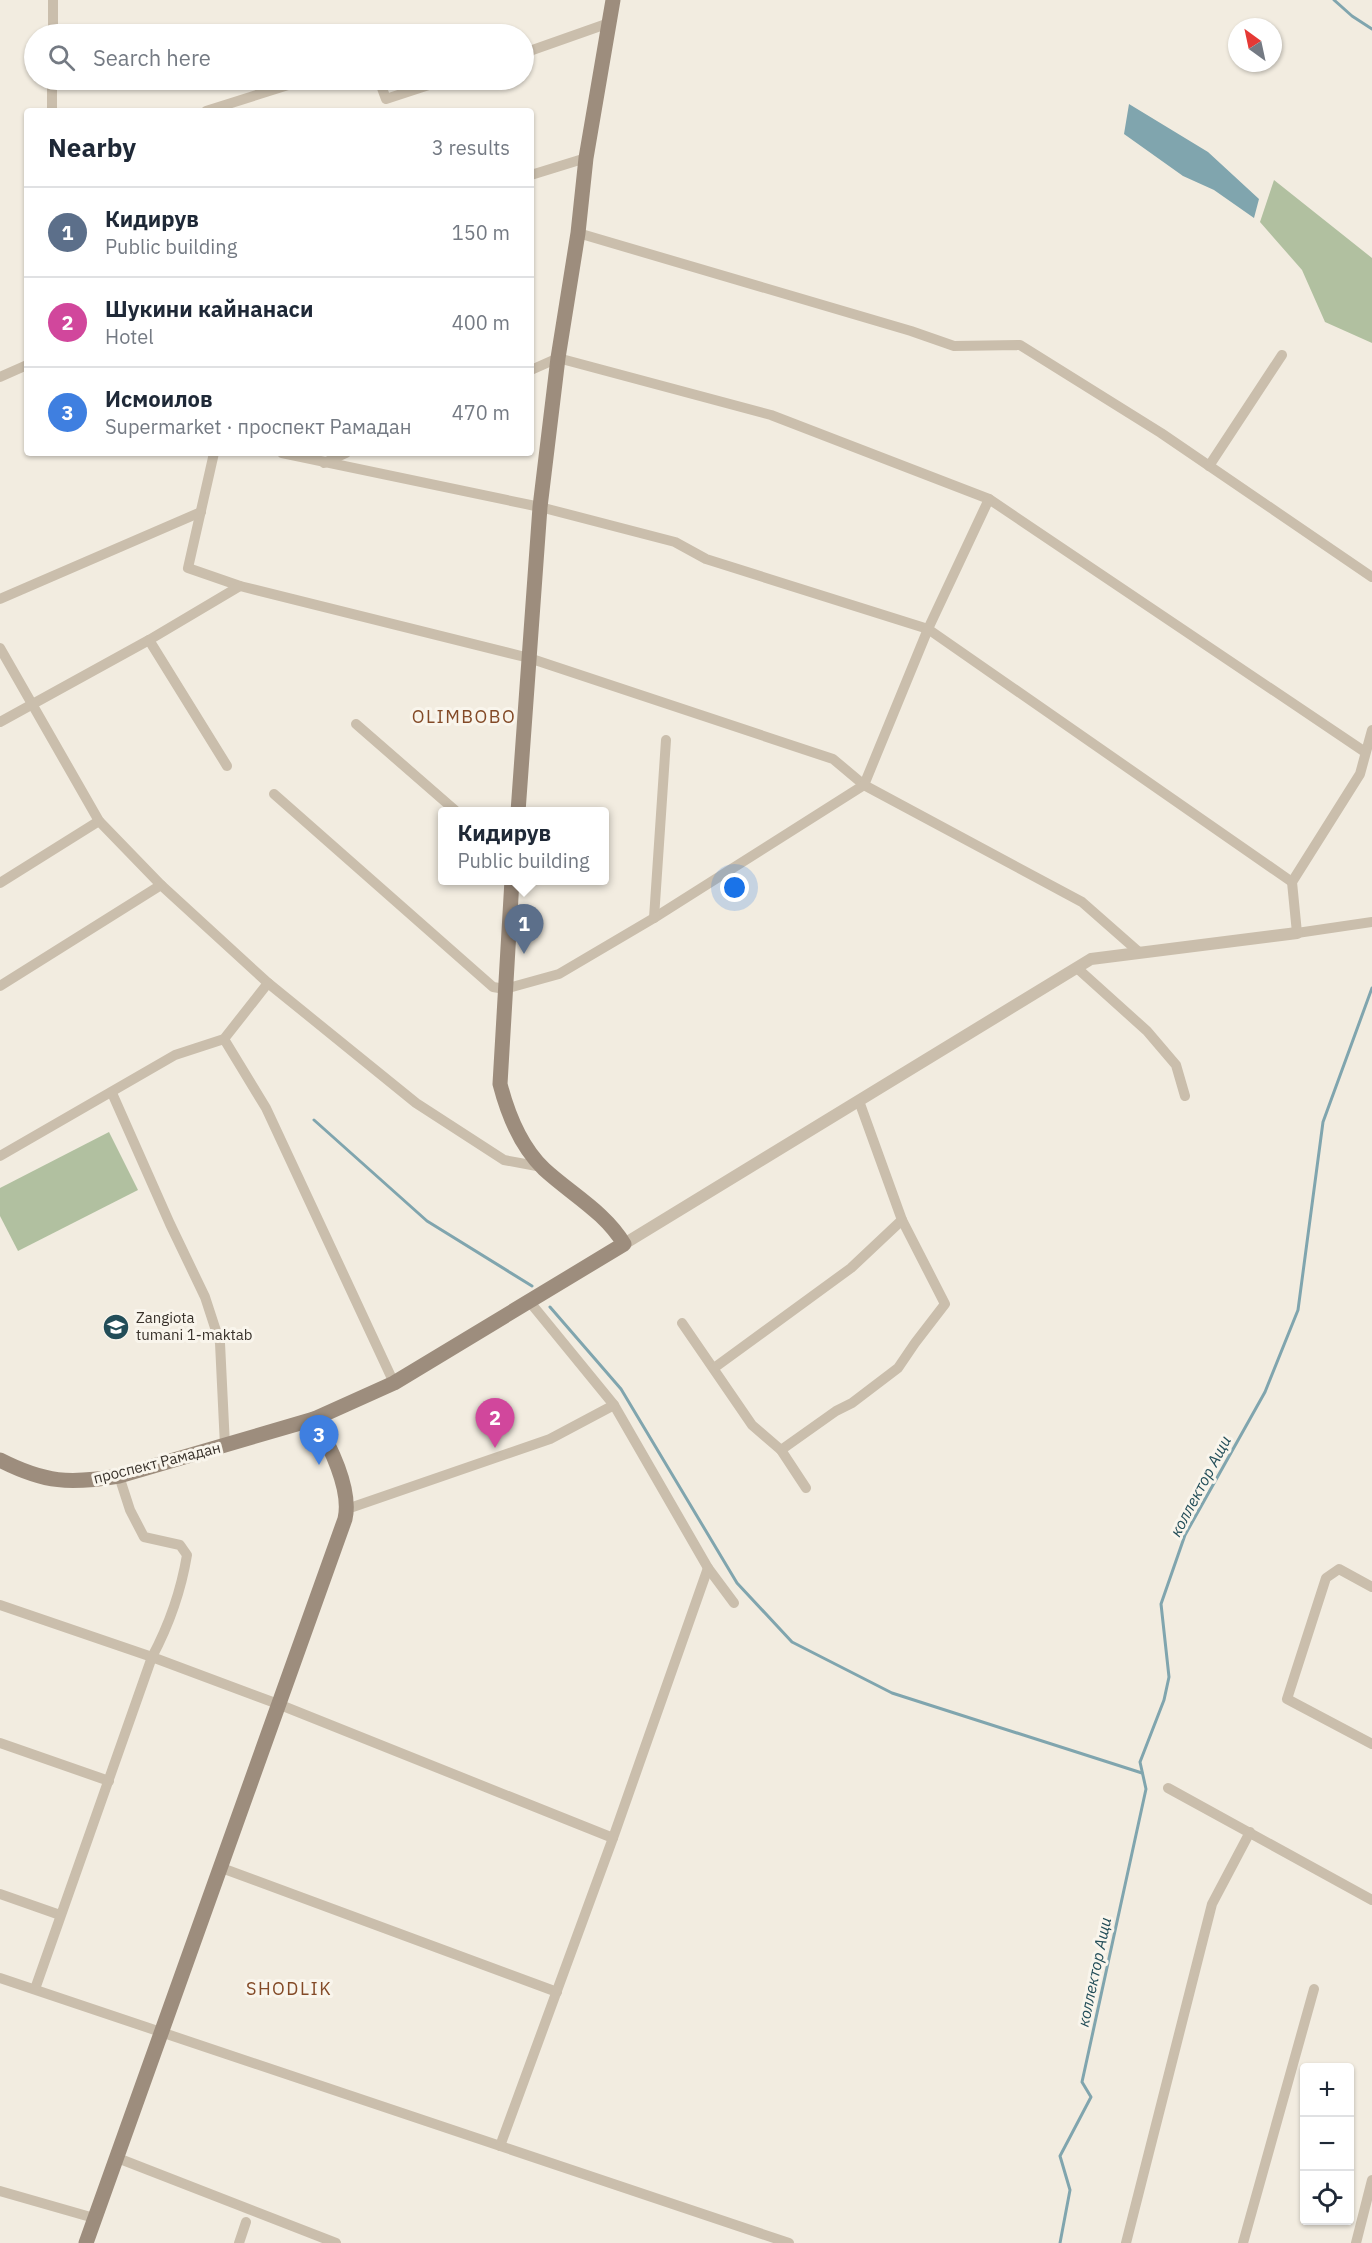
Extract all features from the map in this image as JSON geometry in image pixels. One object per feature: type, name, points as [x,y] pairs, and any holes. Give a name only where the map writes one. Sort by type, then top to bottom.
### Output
[{"type":"main road","points":[[518,807],[540,507],[558,358],[578,233],[586,158],[613,0]]},
{"type":"main road","points":[[512,885],[500,1084],[513,1125],[527,1148],[542,1167],[614,1227],[624,1244]]},
{"type":"main road","name":"проспект Рамадан","points":[[0,1460],[35,1476],[52,1480],[73,1482],[119,1476],[314,1419],[394,1383],[624,1244]]},
{"type":"main road","points":[[86,2243],[160,2031],[333,1555],[347,1509],[334,1460],[314,1419]]},
{"type":"street","points":[[53,0],[53,24]]},
{"type":"street","points":[[534,49],[609,23]]},
{"type":"street","points":[[52,90],[52,108]]},
{"type":"street","points":[[215,108],[272,90]]},
{"type":"street","points":[[383,90],[387,99],[414,90]]},
{"type":"street","points":[[534,173],[586,158]]},
{"type":"street","points":[[578,233],[911,330],[954,346],[1020,345],[1161,433],[1372,577]]},
{"type":"street","points":[[1209,466],[1282,355]]},
{"type":"street","points":[[534,369],[558,358],[771,415],[989,500],[1365,753]]},
{"type":"street","points":[[0,376],[24,367]]},
{"type":"street","points":[[213,456],[188,568],[240,586],[529,657],[833,759],[864,785],[1082,902],[1140,953]]},
{"type":"street","points":[[294,456],[540,507],[675,542],[706,559],[928,629],[1292,882]]},
{"type":"street","points":[[323,463],[339,456]]},
{"type":"street","points":[[274,794],[493,987],[505,989],[559,974],[654,918],[864,785],[928,629],[989,500]]},
{"type":"street","points":[[0,599],[201,512]]},
{"type":"street","points":[[0,722],[240,586]]},
{"type":"street","points":[[148,640],[227,766]]},
{"type":"street","points":[[0,648],[99,821],[161,885],[268,983],[416,1103],[504,1160],[542,1167]]},
{"type":"street","points":[[356,724],[451,807]]},
{"type":"street","points":[[1297,933],[1292,882],[1360,774],[1372,730]]},
{"type":"street","points":[[654,918],[666,740]]},
{"type":"street","points":[[0,883],[99,821]]},
{"type":"street","points":[[0,986],[161,885]]},
{"type":"street","points":[[624,1244],[1091,959],[1372,922]]},
{"type":"street","points":[[1077,968],[1147,1031],[1176,1065],[1185,1096]]},
{"type":"street","points":[[0,1156],[175,1055],[224,1039],[268,983]]},
{"type":"street","points":[[224,1039],[266,1108],[394,1383]]},
{"type":"street","points":[[112,1093],[205,1297],[220,1343],[225,1446]]},
{"type":"street","points":[[781,1450],[836,1411],[852,1403],[898,1368],[945,1304],[902,1220],[859,1101]]},
{"type":"street","points":[[714,1368],[851,1268],[902,1220]]},
{"type":"street","points":[[529,1300],[614,1405],[708,1568],[734,1603]]},
{"type":"street","points":[[682,1323],[752,1425],[781,1450],[806,1488]]},
{"type":"street","points":[[347,1509],[550,1439],[614,1405]]},
{"type":"street","points":[[35,1989],[152,1657],[171,1615],[187,1555],[180,1545],[144,1537],[130,1510],[119,1476]]},
{"type":"street","points":[[500,2146],[613,1838],[708,1568]]},
{"type":"street","points":[[1372,1587],[1339,1569],[1326,1578],[1287,1699],[1372,1744]]},
{"type":"street","points":[[0,1605],[152,1657],[278,1704],[613,1838]]},
{"type":"street","points":[[0,1743],[109,1781]]},
{"type":"street","points":[[1168,1788],[1372,1900]]},
{"type":"street","points":[[1126,2243],[1212,1904],[1250,1832]]},
{"type":"street","points":[[219,1867],[557,1992]]},
{"type":"street","points":[[0,1894],[60,1915]]},
{"type":"street","points":[[0,1978],[789,2243]]},
{"type":"street","points":[[1243,2243],[1314,1989]]},
{"type":"street","points":[[115,2157],[336,2243]]},
{"type":"street","points":[[1356,2243],[1372,2180]]},
{"type":"street","points":[[0,2191],[94,2218]]},
{"type":"street","points":[[239,2243],[246,2222]]},
{"type":"green space","points":[[1274,180],[1372,258],[1372,343],[1325,322],[1302,270],[1260,222]]},
{"type":"green space","points":[[109,1132],[138,1190],[18,1251],[0,1216],[0,1188]]},
{"type":"water","points":[[1129,104],[1208,152],[1259,199],[1254,218],[1214,190],[1183,176],[1124,134]]},
{"type":"waterway","points":[[1334,0],[1372,29]]},
{"type":"waterway","name":"коллектор Ащи","points":[[1060,2243],[1070,2190],[1060,2156],[1091,2097],[1082,2082],[1146,1789],[1140,1762],[1164,1700],[1169,1677],[1161,1604],[1185,1535],[1265,1392],[1298,1310],[1323,1122],[1372,988]]},
{"type":"waterway","points":[[314,1120],[427,1221],[532,1286]]},
{"type":"waterway","points":[[550,1307],[621,1389],[737,1583],[792,1642],[892,1693],[1142,1773]]},
{"type":"place","name":"Кидирув","points":[[524,954]]},
{"type":"place","name":"Zangiota tumani 1-maktab","points":[[116,1327]]},
{"type":"place","name":"Шукини кайнанаси","points":[[495,1448]]},
{"type":"place","name":"Исмоилов","points":[[319,1465]]},
{"type":"district","name":"OLIMBOBO","points":[[464,717]]},
{"type":"district","name":"SHODLIK","points":[[289,1989]]}]
